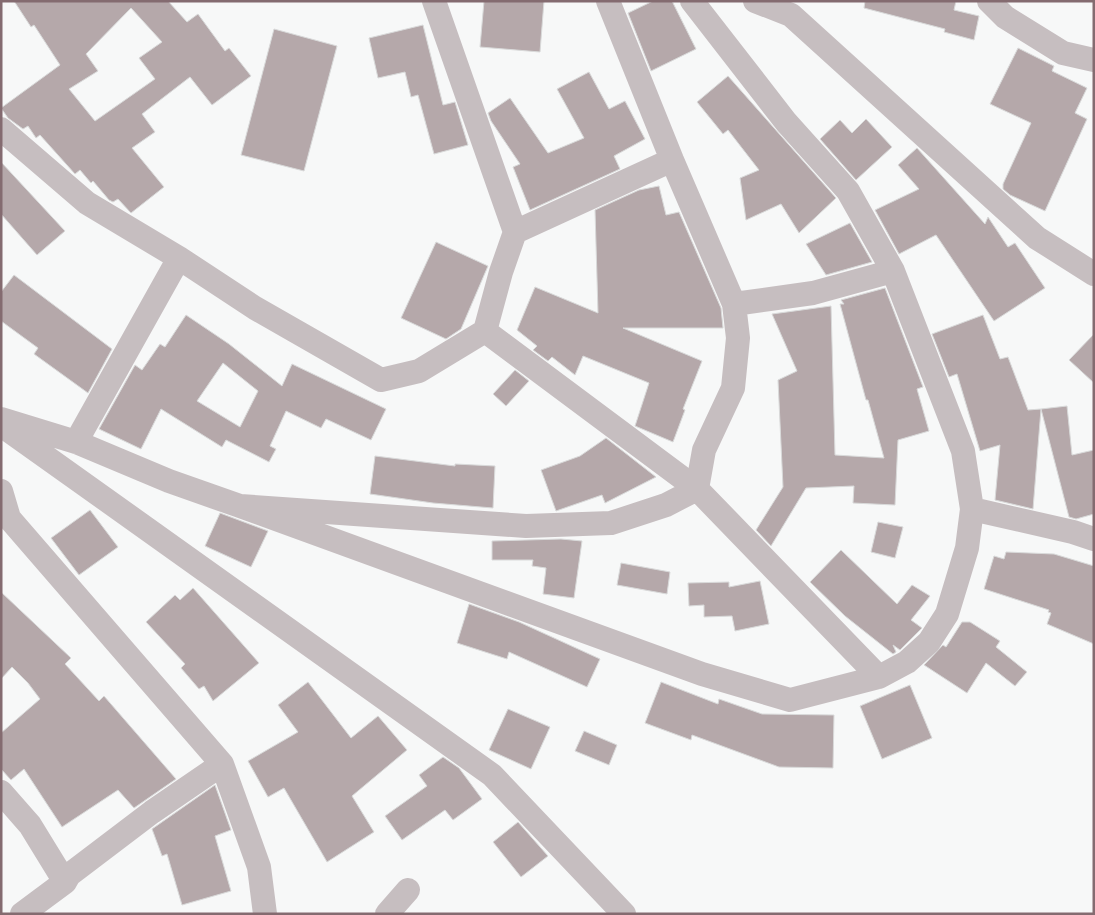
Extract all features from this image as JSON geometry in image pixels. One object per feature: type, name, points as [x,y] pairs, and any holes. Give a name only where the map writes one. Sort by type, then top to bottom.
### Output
[{"type":"street","points":[[1,129],[86,203],[178,258],[255,308],[380,380],[419,371],[485,331],[501,272],[515,232],[434,1]]},
{"type":"street","points":[[608,1],[672,160],[734,304],[738,338],[733,388],[704,450],[697,489]]},
{"type":"street","points":[[1,418],[76,442],[169,481],[702,674],[790,700],[879,677],[907,662],[929,642],[947,614],[967,548],[972,509],[964,451],[893,271],[848,191],[786,122],[692,1]]},
{"type":"street","points":[[755,1],[791,15],[1036,238],[1094,274]]},
{"type":"street","points":[[989,1],[1005,17],[1063,53],[1094,60]]},
{"type":"street","points":[[515,232],[672,160]]},
{"type":"street","points":[[76,442],[178,258]]},
{"type":"street","points":[[734,304],[813,293],[893,271]]},
{"type":"street","points":[[485,331],[697,489],[879,677]]},
{"type":"street","points":[[1,424],[492,775],[624,914]]},
{"type":"street","points":[[240,506],[526,526],[611,523],[666,504],[697,489]]},
{"type":"street","points":[[1,491],[9,518],[222,764],[259,867],[265,914]]},
{"type":"street","points":[[972,509],[1073,532],[1094,539]]},
{"type":"street","points":[[22,914],[65,882],[69,875],[152,812],[222,764]]},
{"type":"street","points":[[1,792],[30,825],[65,882]]},
{"type":"street","points":[[386,914],[408,890]]},
{"type":"building","points":[[14,1],[168,1],[187,22],[198,14],[225,51],[229,48],[251,76],[212,105],[190,77],[142,114],[155,132],[132,148],[164,187],[131,213],[118,199],[113,202],[109,200],[93,181],[91,183],[80,170],[75,174],[40,135],[36,138],[28,126],[23,129],[8,118],[1,108],[60,65],[34,25],[31,27]],"holes":[[[131,8],[162,42],[139,58],[155,79],[95,121],[69,89],[98,71],[86,54]]]},
{"type":"building","points":[[484,1],[544,1],[540,52],[480,47]]},
{"type":"building","points":[[653,1],[672,1],[696,49],[651,71],[628,13]]},
{"type":"building","points":[[865,1],[956,1],[954,10],[979,16],[974,40],[944,32],[945,29],[864,8]]},
{"type":"building","points":[[423,25],[443,105],[455,102],[468,145],[434,154],[418,95],[411,97],[405,72],[378,78],[369,38]]},
{"type":"building","points":[[274,29],[337,46],[304,171],[241,155]]},
{"type":"building","points":[[1018,48],[1054,66],[1052,71],[1087,88],[1075,113],[1087,119],[1045,211],[1010,195],[1003,189],[1003,184],[1031,123],[990,104]]},
{"type":"building","points":[[589,72],[609,109],[625,101],[645,139],[614,156],[620,169],[530,210],[513,167],[520,164],[491,121],[488,113],[510,98],[548,153],[584,138],[557,89]]},
{"type":"building","points":[[728,76],[836,198],[799,233],[781,204],[746,220],[740,178],[759,170],[728,130],[723,134],[697,102]]},
{"type":"building","points":[[866,119],[892,147],[856,180],[820,139],[840,120],[852,133]]},
{"type":"building","points":[[917,148],[985,224],[988,217],[1008,247],[1015,243],[1045,288],[994,321],[936,235],[899,254],[875,210],[919,189],[898,165]]},
{"type":"building","points":[[1,162],[65,231],[37,255],[1,214]]},
{"type":"building","points":[[659,186],[666,215],[679,212],[721,308],[723,328],[623,328],[702,361],[683,409],[685,410],[673,442],[635,426],[649,383],[583,356],[575,375],[552,357],[548,361],[533,350],[537,346],[517,330],[535,287],[598,313],[595,210],[639,190]]},
{"type":"building","points":[[850,223],[872,262],[826,275],[806,244]]},
{"type":"building","points":[[436,242],[488,266],[461,329],[446,339],[401,318]]},
{"type":"building","points":[[14,275],[112,349],[88,393],[34,354],[38,348],[1,321],[1,292]]},
{"type":"building","points":[[885,288],[923,387],[917,389],[929,431],[898,440],[895,505],[853,503],[854,486],[806,488],[771,546],[756,530],[783,487],[778,380],[797,371],[772,314],[831,306],[835,455],[884,458],[840,304],[844,304],[841,300]]},
{"type":"building","points":[[186,315],[229,344],[282,386],[292,364],[386,409],[371,440],[326,419],[321,428],[286,411],[270,446],[276,449],[269,462],[226,440],[222,447],[161,409],[141,449],[99,429],[135,365],[142,370],[160,344],[165,347]],"holes":[[[223,363],[258,391],[240,427],[197,401]]]},
{"type":"building","points":[[983,315],[1000,359],[1008,357],[1028,410],[1041,409],[1033,509],[995,500],[1000,445],[980,451],[957,374],[949,377],[932,334]]},
{"type":"building","points":[[1094,334],[1094,383],[1069,360]]},
{"type":"building","points":[[515,370],[529,381],[506,406],[493,394]]},
{"type":"building","points":[[1067,406],[1072,455],[1094,450],[1094,514],[1076,519],[1069,517],[1041,409]]},
{"type":"building","points":[[606,438],[656,477],[605,503],[602,495],[556,511],[541,470],[580,456]]},
{"type":"building","points":[[375,456],[455,466],[455,464],[495,466],[493,508],[433,503],[370,494]]},
{"type":"building","points":[[90,510],[118,547],[79,575],[51,538]]},
{"type":"building","points":[[220,513],[268,531],[251,567],[205,546]]},
{"type":"building","points":[[878,522],[903,527],[895,558],[871,552]]},
{"type":"building","points":[[561,539],[582,541],[574,598],[543,594],[546,568],[532,566],[533,560],[492,560],[492,541]]},
{"type":"building","points":[[841,550],[897,604],[912,585],[930,596],[911,620],[922,628],[900,650],[893,645],[896,652],[893,654],[845,616],[810,582]]},
{"type":"building","points":[[1006,552],[1054,554],[1094,566],[1094,644],[1047,624],[1051,613],[1048,612],[1049,610],[984,589],[994,556],[1004,559]]},
{"type":"building","points":[[621,563],[670,572],[667,594],[617,585]]},
{"type":"building","points":[[760,581],[769,624],[735,631],[732,616],[704,617],[704,605],[689,606],[688,583],[729,582],[729,587]]},
{"type":"building","points":[[193,588],[259,663],[213,701],[204,686],[199,689],[181,668],[185,664],[146,622],[175,595],[180,600]]},
{"type":"building","points":[[1,592],[71,658],[65,664],[99,701],[104,696],[176,779],[134,808],[118,790],[62,827],[24,769],[11,780],[1,769],[1,733],[40,699],[28,683],[12,667],[1,679]]},
{"type":"building","points":[[469,604],[519,622],[600,659],[587,687],[509,652],[507,659],[457,643]]},
{"type":"building","points":[[962,622],[970,622],[1000,641],[996,647],[1027,672],[1015,686],[986,663],[967,693],[924,665],[943,645],[946,647]]},
{"type":"building","points":[[308,682],[351,738],[378,716],[407,750],[352,796],[374,832],[327,862],[284,788],[268,797],[248,761],[298,732],[278,705]]},
{"type":"building","points":[[661,682],[718,704],[719,699],[762,714],[834,715],[833,768],[779,767],[692,735],[691,740],[645,723]]},
{"type":"building","points":[[910,685],[932,738],[882,759],[860,706]]},
{"type":"building","points":[[508,709],[550,727],[531,769],[489,750]]},
{"type":"building","points":[[584,731],[617,745],[609,765],[575,751]]},
{"type":"building","points":[[443,757],[459,768],[482,799],[453,820],[445,810],[402,840],[385,816],[427,786],[419,775]]},
{"type":"building","points":[[215,785],[231,830],[215,836],[231,891],[182,905],[167,854],[162,856],[152,829]]},
{"type":"building","points":[[518,822],[548,856],[521,877],[493,842]]}]
